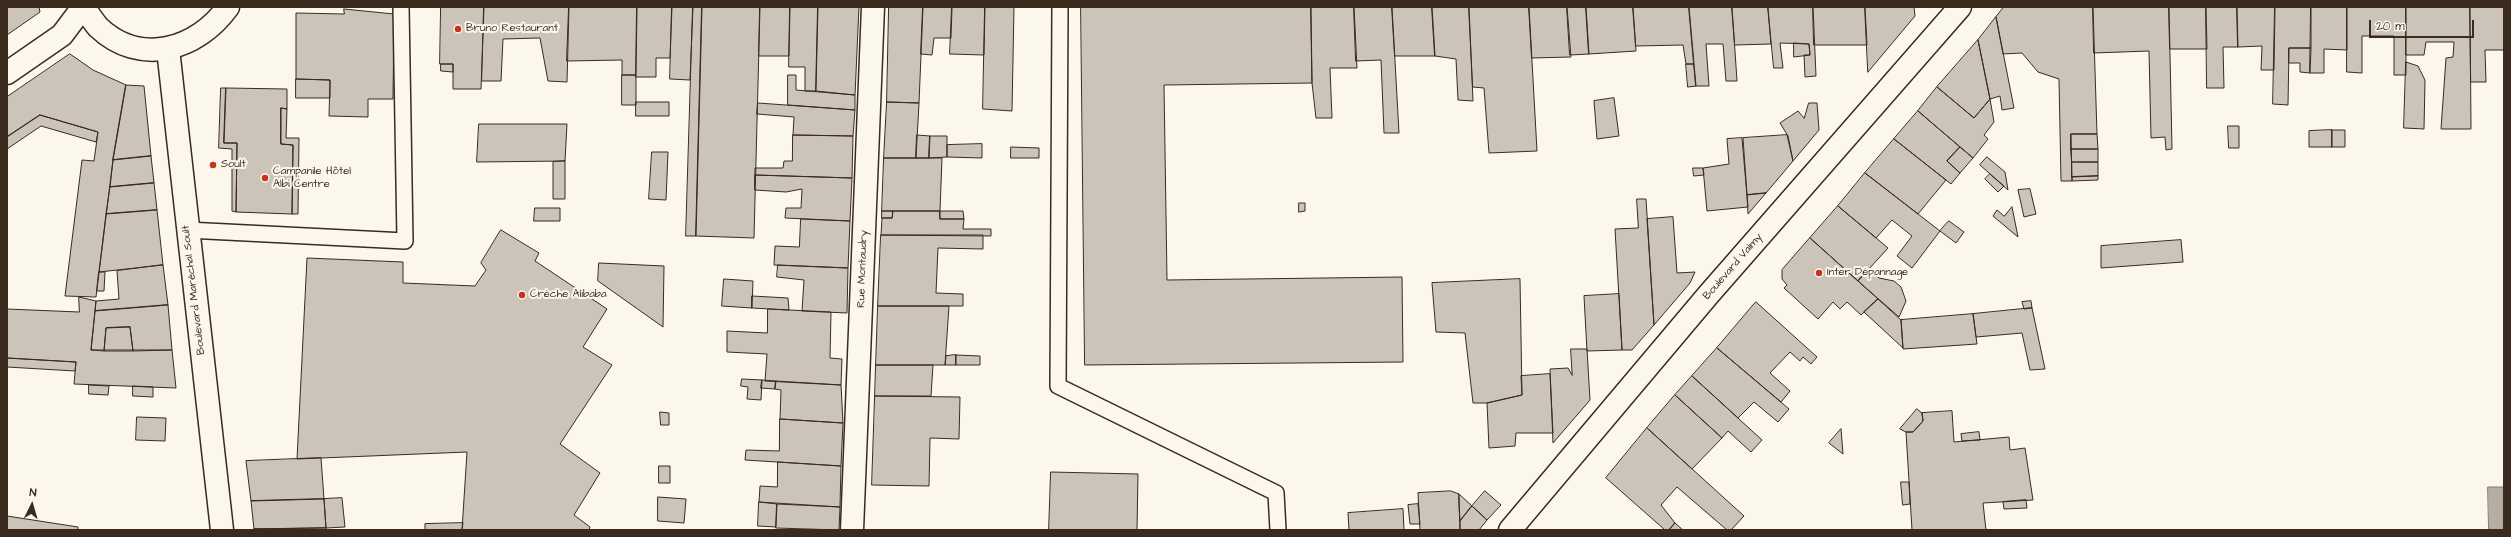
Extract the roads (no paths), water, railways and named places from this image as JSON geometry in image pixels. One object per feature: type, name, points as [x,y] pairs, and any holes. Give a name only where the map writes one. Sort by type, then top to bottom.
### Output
[{"type":"street","points":[[7,73],[62,35],[83,7],[98,26],[119,41],[143,48],[168,49],[192,41],[212,27],[228,7]]},
{"type":"street","name":"Rue Montaudry","points":[[852,530],[873,7]]},
{"type":"street","name":"Boulevard Valmy","points":[[1510,530],[1709,294],[1960,7]]},
{"type":"street","name":"Boulevard Maréchal Soult","points":[[168,49],[187,230],[222,530]]},
{"type":"lane","points":[[187,230],[406,241],[401,7]]},
{"type":"lane","points":[[1060,7],[1058,386],[1276,492],[1278,530]]},
{"type":"place","name":"Bruno Restaurant","points":[[458,29]]},
{"type":"place","name":"Soult","points":[[213,165]]},
{"type":"place","name":"Campanile Hôtel Albi Centre","points":[[265,178]]},
{"type":"place","name":"Inter Dépannage","points":[[1819,273]]},
{"type":"place","name":"Crèche Alibaba","points":[[522,295]]}]
